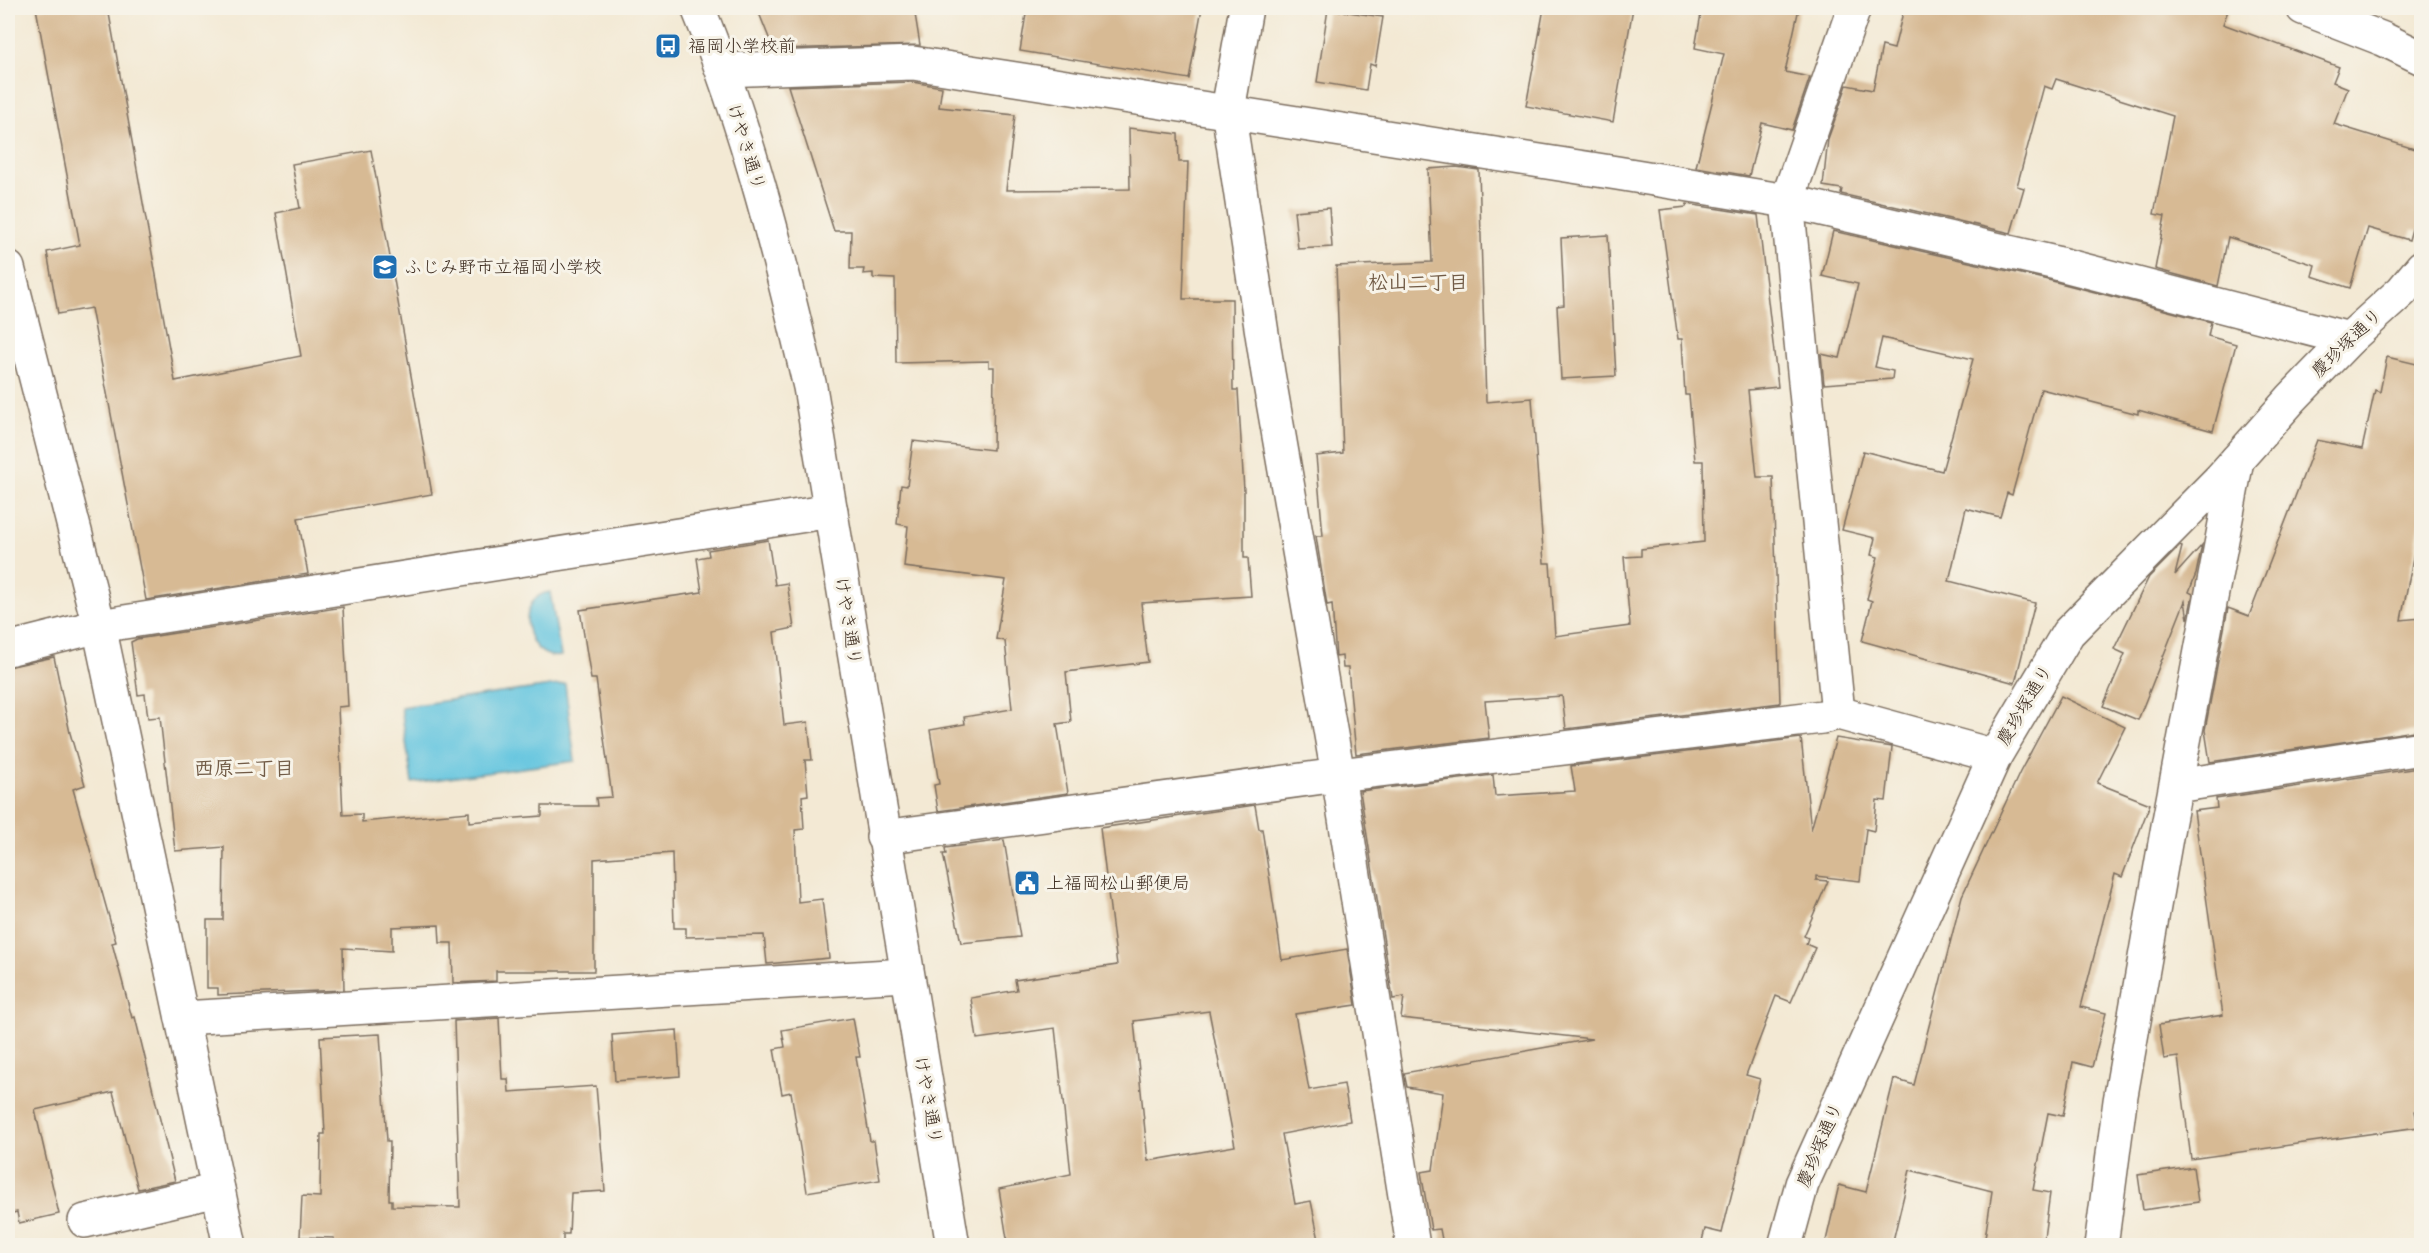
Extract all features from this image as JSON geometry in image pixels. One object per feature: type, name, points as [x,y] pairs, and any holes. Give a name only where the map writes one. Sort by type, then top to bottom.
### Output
[{"type":"street","name":"けやき通り","points":[[698,8],[723,70],[786,283],[810,387],[883,837],[953,1245]]},
{"type":"street","points":[[1246,8],[1228,110],[1268,373],[1338,776],[1413,1245]]},
{"type":"street","points":[[1838,713],[1787,201],[1854,8]]},
{"type":"street","points":[[2303,8],[2383,39],[2421,58]]},
{"type":"street","points":[[723,70],[913,63],[1228,110],[1787,201],[2056,263],[2349,339]]},
{"type":"street","name":"慶珍塚通り","points":[[1785,1245],[1802,1184],[1995,756],[2068,633],[2237,460],[2349,339],[2402,291],[2421,267]]},
{"type":"street","points":[[8,268],[99,626],[230,1245]]},
{"type":"street","points":[[2101,1245],[2120,1101],[2237,460]]},
{"type":"street","points":[[8,649],[99,626],[831,511]]},
{"type":"street","points":[[883,837],[1338,776],[1810,719],[1838,713],[1995,756]]},
{"type":"street","points":[[2176,786],[2421,748]]},
{"type":"street","points":[[182,1018],[906,975]]},
{"type":"street","points":[[85,1221],[218,1190]]},
{"type":"water","points":[[550,592],[561,656],[548,655],[538,649],[528,628],[527,616],[531,605],[538,596]]},
{"type":"water","points":[[565,684],[575,761],[412,783],[401,707]]},
{"type":"building","points":[[36,8],[108,8],[175,381],[301,356],[276,213],[300,208],[292,164],[371,150],[432,494],[298,518],[308,574],[146,600],[91,308],[58,314],[47,252],[80,245]]},
{"type":"building","points":[[757,8],[914,8],[920,45],[776,49],[773,48]]},
{"type":"building","points":[[1027,8],[1202,8],[1189,79],[1020,51]]},
{"type":"building","points":[[1544,8],[1633,8],[1613,122],[1526,106]]},
{"type":"building","points":[[1702,8],[1799,8],[1785,72],[1810,77],[1792,130],[1762,123],[1749,176],[1696,167],[1724,54],[1695,48]]},
{"type":"building","points":[[1904,8],[2229,8],[2223,24],[2339,67],[2333,82],[2348,88],[2334,124],[2421,151],[2421,232],[2412,229],[2409,240],[2368,228],[2350,288],[2312,276],[2315,265],[2228,237],[2218,286],[2155,269],[2165,216],[2154,214],[2173,116],[2056,79],[2052,89],[2044,86],[2017,186],[2024,188],[2011,233],[1841,194],[1842,189],[1823,186],[1828,139],[1847,85],[1873,90],[1882,46],[1894,49]]},
{"type":"building","points":[[1328,9],[1383,17],[1375,66],[1370,64],[1366,90],[1317,82]]},
{"type":"building","points":[[912,82],[942,87],[939,107],[1015,115],[1006,190],[1130,189],[1129,128],[1178,134],[1179,162],[1188,162],[1183,299],[1232,299],[1233,390],[1238,390],[1244,491],[1244,558],[1248,558],[1251,596],[1141,603],[1148,662],[1066,672],[1071,722],[1057,724],[1068,793],[938,811],[934,785],[939,784],[930,730],[965,724],[964,717],[1012,709],[1005,641],[996,639],[1006,580],[904,567],[908,526],[897,524],[901,485],[907,486],[913,441],[993,450],[994,367],[989,367],[989,361],[896,363],[895,279],[873,278],[873,273],[863,274],[864,269],[850,269],[851,231],[834,231],[788,86]]},
{"type":"building","points":[[1456,167],[1479,170],[1486,402],[1532,398],[1544,563],[1550,563],[1555,636],[1630,626],[1624,557],[1641,556],[1641,549],[1704,542],[1703,461],[1695,461],[1689,395],[1685,395],[1682,339],[1678,339],[1660,210],[1686,207],[1687,204],[1758,215],[1778,387],[1748,390],[1757,477],[1773,477],[1780,703],[1566,729],[1562,696],[1485,701],[1489,738],[1356,754],[1348,668],[1343,668],[1342,656],[1336,657],[1332,604],[1327,605],[1316,536],[1323,536],[1316,456],[1343,453],[1336,266],[1432,262],[1428,169]]},
{"type":"building","points":[[1329,208],[1332,247],[1298,249],[1294,211]]},
{"type":"building","points":[[1833,231],[2052,281],[2211,322],[2208,336],[2236,344],[2213,431],[2138,410],[2138,414],[2041,389],[2012,495],[2007,493],[2000,517],[1966,508],[1949,581],[2035,603],[2015,683],[1862,641],[1872,601],[1867,599],[1878,557],[1871,555],[1875,538],[1842,530],[1863,451],[1942,471],[1973,359],[1882,338],[1875,367],[1893,371],[1892,379],[1824,384],[1821,354],[1840,358],[1858,284],[1822,276]]},
{"type":"building","points":[[1608,235],[1616,376],[1561,379],[1557,306],[1564,305],[1561,238]]},
{"type":"building","points":[[2387,357],[2421,365],[2421,518],[2401,620],[2421,618],[2421,730],[2210,762],[2205,730],[2228,608],[2249,616],[2317,440],[2362,449],[2375,390],[2380,392]]},
{"type":"building","points":[[768,540],[775,585],[787,583],[794,628],[774,632],[784,725],[808,722],[812,760],[805,760],[808,795],[802,796],[804,829],[795,830],[798,902],[822,899],[829,958],[767,964],[764,935],[686,937],[686,928],[674,928],[672,853],[594,859],[594,971],[496,971],[496,981],[453,983],[452,943],[440,943],[439,925],[392,927],[392,951],[343,948],[344,990],[218,995],[218,988],[207,988],[207,920],[223,920],[224,847],[175,851],[160,717],[148,718],[145,694],[138,695],[131,642],[137,639],[343,607],[348,706],[338,707],[343,815],[362,814],[362,822],[469,812],[469,822],[542,816],[542,806],[597,806],[596,798],[612,797],[596,679],[591,679],[580,610],[702,592],[697,558],[709,556],[708,550]]},
{"type":"building","points":[[2202,545],[2196,574],[2189,592],[2193,594],[2188,619],[2185,601],[2138,720],[2103,706],[2125,654],[2114,649],[2149,577],[2180,546],[2182,547],[2175,575]]},
{"type":"building","points":[[54,657],[70,733],[85,785],[73,789],[116,942],[112,943],[132,1018],[135,1017],[175,1181],[138,1189],[113,1092],[35,1110],[59,1214],[19,1223],[17,1212],[8,1214],[8,667]]},
{"type":"building","points":[[2061,696],[2125,727],[2097,783],[2150,804],[2122,877],[2115,874],[2081,1007],[2106,1013],[2092,1067],[2073,1062],[2063,1116],[2048,1113],[2033,1190],[2050,1193],[2043,1245],[1984,1245],[1992,1191],[1910,1170],[1892,1245],[1825,1245],[1839,1185],[1866,1192],[1894,1079],[1914,1085],[1962,896],[2020,772]]},
{"type":"building","points":[[1801,738],[1811,830],[1836,738],[1892,747],[1886,801],[1877,800],[1874,831],[1866,829],[1860,881],[1816,876],[1816,880],[1828,881],[1804,936],[1808,938],[1806,944],[1815,948],[1791,1002],[1776,996],[1746,1075],[1760,1079],[1722,1233],[1705,1229],[1701,1245],[1443,1245],[1440,1229],[1431,1230],[1421,1172],[1433,1170],[1443,1093],[1407,1087],[1404,1073],[1592,1039],[1401,1018],[1404,997],[1393,999],[1360,791],[1493,775],[1495,796],[1575,791],[1571,766]]},
{"type":"building","points":[[2418,768],[2421,789],[2421,1110],[2415,1111],[2418,1127],[2191,1159],[2178,1057],[2164,1059],[2159,1025],[2223,1015],[2194,811],[2217,808],[2216,799]]},
{"type":"building","points":[[1255,805],[1259,829],[1262,829],[1282,960],[1347,949],[1356,1005],[1295,1014],[1309,1090],[1344,1084],[1350,1121],[1282,1134],[1295,1204],[1311,1201],[1320,1245],[1008,1245],[999,1189],[1071,1174],[1055,1028],[977,1039],[971,998],[1017,990],[1015,980],[1117,965],[1100,828]],"holes":[[[1209,1011],[1235,1146],[1148,1161],[1134,1021]]]},
{"type":"building","points":[[1004,840],[1020,937],[961,943],[943,854],[946,854],[945,848]]},
{"type":"building","points":[[499,1018],[502,1079],[508,1079],[509,1092],[596,1086],[605,1191],[571,1193],[569,1234],[563,1234],[563,1245],[334,1245],[334,1238],[300,1237],[302,1196],[320,1197],[321,1134],[325,1134],[320,1037],[380,1034],[387,1141],[390,1141],[389,1200],[392,1200],[392,1206],[460,1207],[454,1021]]},
{"type":"building","points":[[853,1018],[860,1057],[856,1057],[870,1141],[874,1141],[880,1180],[807,1192],[791,1092],[782,1094],[774,1049],[785,1047],[782,1030]]},
{"type":"building","points":[[677,1030],[680,1076],[615,1081],[612,1035]]},
{"type":"building","points":[[2193,1167],[2198,1202],[2143,1210],[2138,1175]]},
{"type":"place","name":"福岡小学校前","points":[[668,46]]},
{"type":"place","name":"ふじみ野市立福岡小学校","points":[[385,267]]},
{"type":"place","name":"上福岡松山郵便局","points":[[1027,883]]},
{"type":"district","name":"松山二丁目","points":[[1418,283]]},
{"type":"district","name":"西原二丁目","points":[[244,769]]}]
